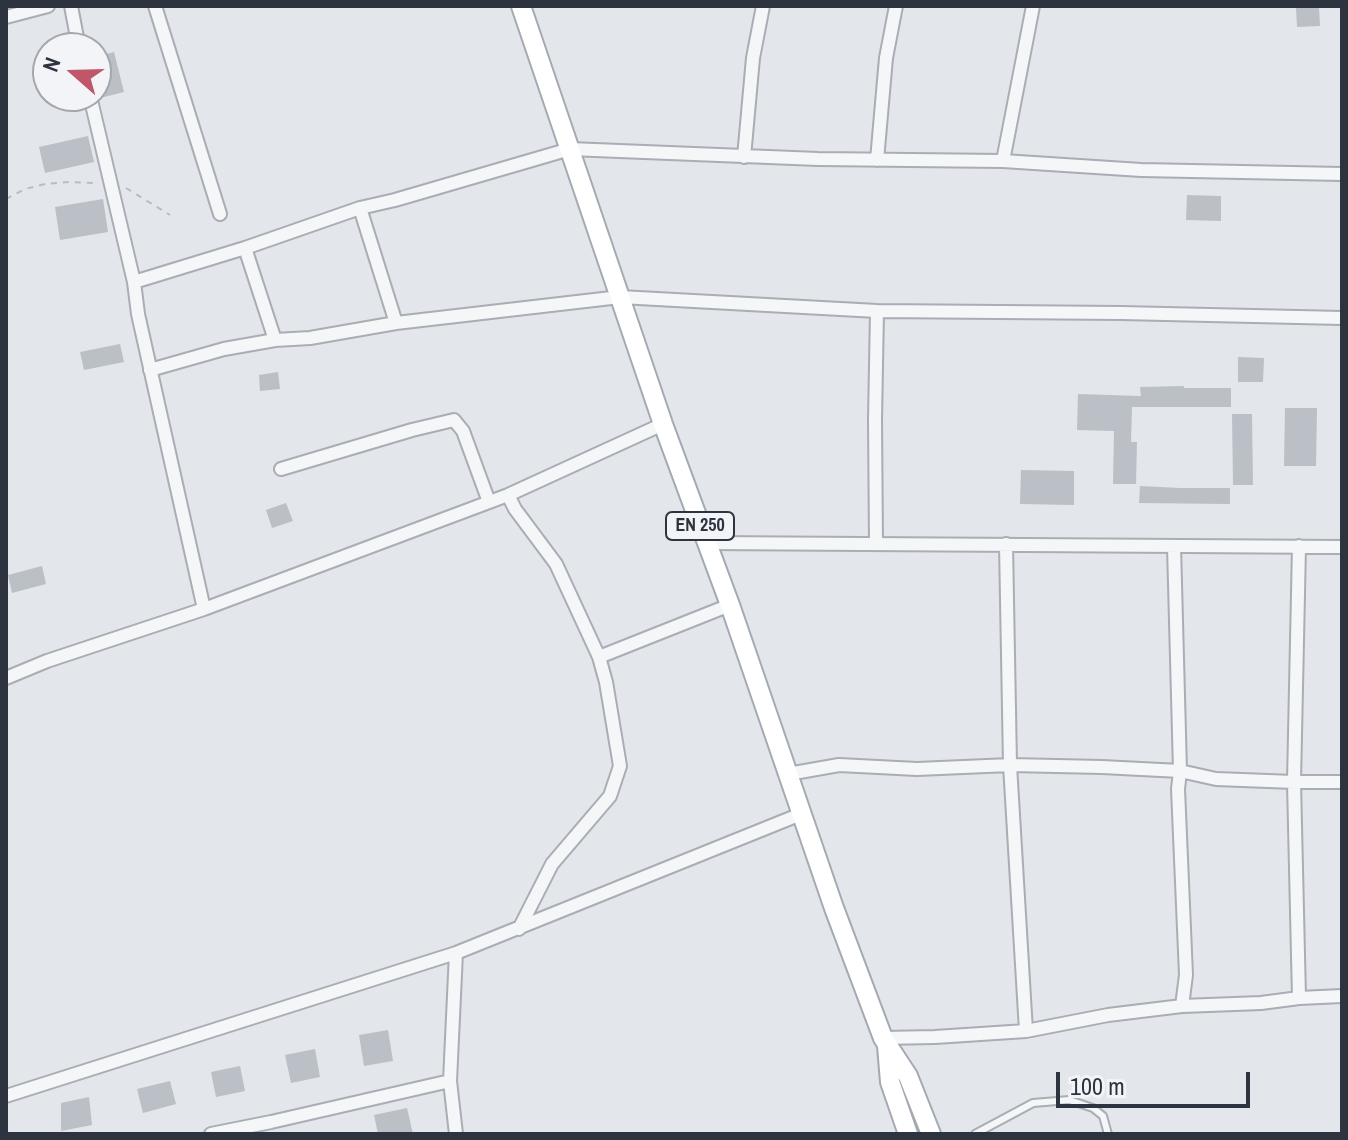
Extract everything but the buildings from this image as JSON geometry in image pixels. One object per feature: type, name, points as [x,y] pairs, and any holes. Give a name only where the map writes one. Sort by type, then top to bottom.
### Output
[{"type":"main road","name":"EN 250","points":[[521,6],[663,424],[730,605],[846,943],[885,1041],[908,1076],[931,1134]]},
{"type":"main road","name":"EN 250","points":[[885,1041],[890,1082],[908,1134]]},
{"type":"street","points":[[6,17],[48,6]]},
{"type":"street","points":[[71,6],[76,32]]},
{"type":"street","points":[[155,6],[220,214]]},
{"type":"street","points":[[744,157],[753,58],[763,6]]},
{"type":"street","points":[[877,160],[886,58],[896,6]]},
{"type":"street","points":[[1003,161],[1033,6]]},
{"type":"street","points":[[94,112],[204,609]]},
{"type":"street","points":[[134,282],[360,208],[570,149],[744,157],[1003,161],[1141,170],[1342,174]]},
{"type":"street","points":[[360,208],[396,323]]},
{"type":"street","points":[[245,248],[275,340]]},
{"type":"street","points":[[150,370],[224,349],[275,340],[620,297],[877,311],[1342,318]]},
{"type":"street","points":[[876,544],[877,311]]},
{"type":"street","points":[[281,469],[454,420],[463,431],[489,502]]},
{"type":"street","points":[[6,678],[47,661],[204,609],[508,495],[663,424]]},
{"type":"street","points":[[508,495],[556,564],[599,657],[620,766],[610,796],[552,864],[519,929]]},
{"type":"street","points":[[706,543],[1342,547]]},
{"type":"street","points":[[1006,544],[1010,765],[1026,1031]]},
{"type":"street","points":[[1174,546],[1178,789],[1186,975],[1182,1006]]},
{"type":"street","points":[[1299,546],[1294,782],[1299,998]]},
{"type":"street","points":[[599,657],[730,605]]},
{"type":"street","points":[[788,774],[839,765],[917,769],[1010,765],[1180,771],[1216,779],[1342,782]]},
{"type":"street","points":[[6,1096],[456,953],[801,814]]},
{"type":"street","points":[[456,953],[450,1081],[456,1134]]},
{"type":"street","points":[[885,1041],[1026,1031],[1108,1015],[1182,1006],[1342,996]]},
{"type":"street","points":[[211,1134],[450,1081]]},
{"type":"lane","points":[[975,1134],[1033,1103],[1069,1100],[1093,1108],[1103,1116],[1108,1134]]},
{"type":"path","points":[[6,199],[25,189],[45,184],[92,184],[110,178],[170,215]]}]
